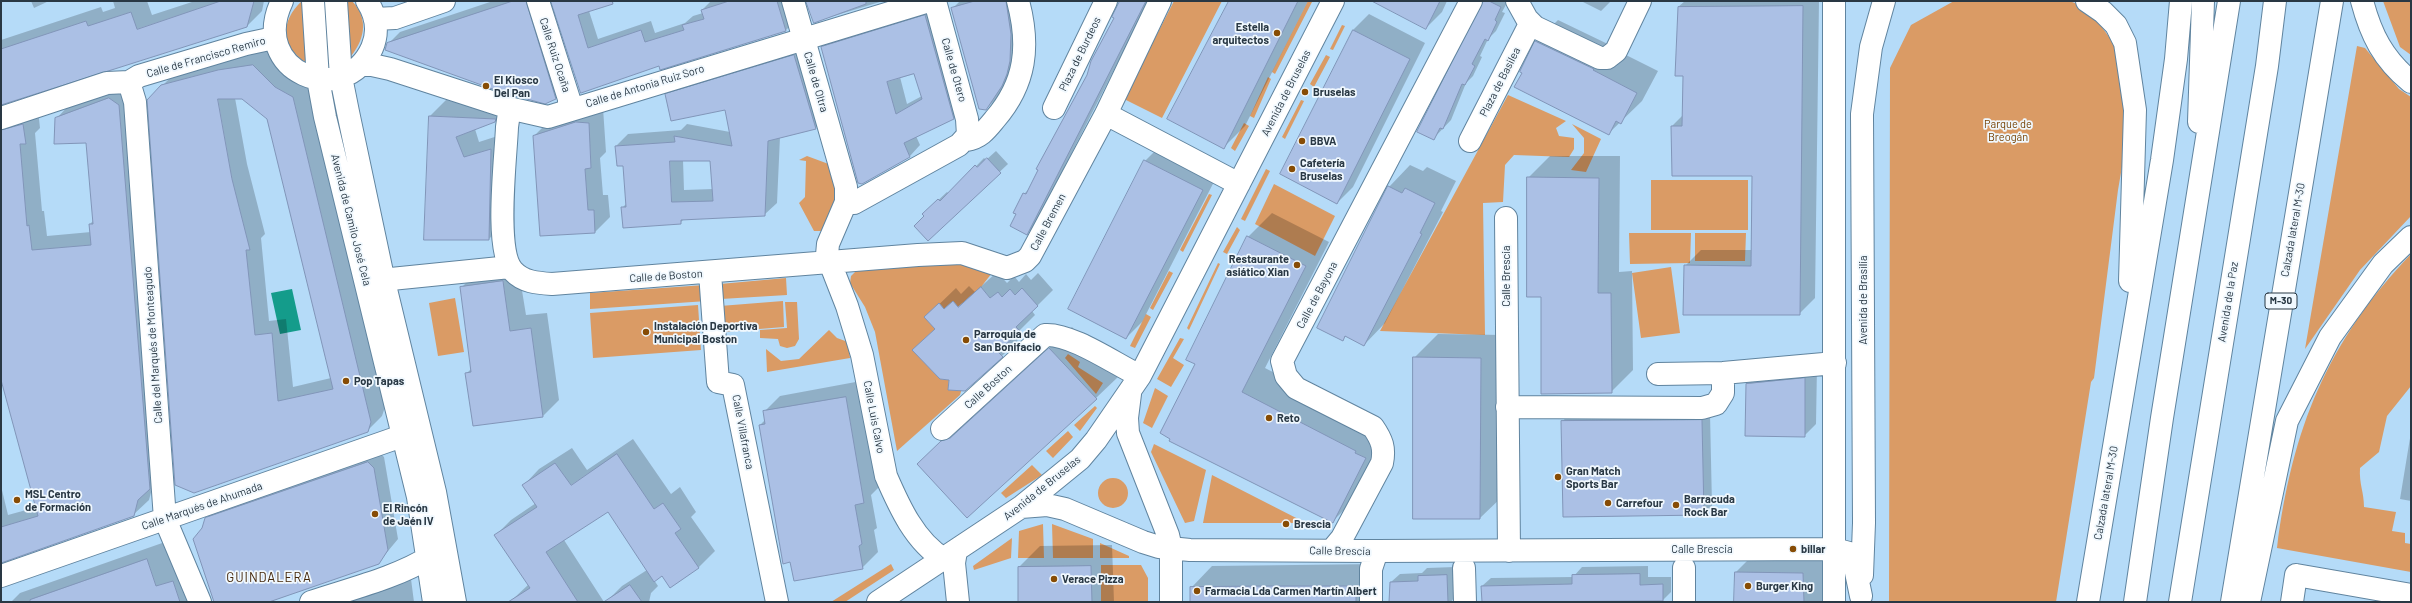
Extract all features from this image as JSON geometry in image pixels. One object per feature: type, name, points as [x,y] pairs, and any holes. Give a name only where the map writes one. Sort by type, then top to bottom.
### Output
[{"type":"main road","points":[[282,1],[273,25],[274,38],[287,63],[301,74],[318,79],[341,77],[361,65],[374,43],[371,10],[394,18],[444,1]]},
{"type":"main road","name":"Avenida de Camilo José Cela","points":[[313,1],[318,79],[325,117],[396,402],[402,436],[418,497],[434,602]]},
{"type":"main road","name":"Avenida de Camilo José Cela","points":[[336,1],[341,77],[383,277],[435,492],[455,602]]},
{"type":"main road","name":"Calle Ruiz Ocaña","points":[[538,1],[569,99],[569,109]]},
{"type":"main road","name":"Calle de Oltra","points":[[792,1],[840,163],[846,187],[846,202]]},
{"type":"main road","name":"Calle de Antonia Ruiz Soro","points":[[361,65],[372,65],[390,69],[513,109],[548,117],[569,109],[929,1]]},
{"type":"main road","name":"Calle de Otero","points":[[935,1],[967,119],[969,129],[966,140]]},
{"type":"main road","points":[[828,261],[828,244],[846,202],[854,203],[966,140],[976,138],[985,130],[1010,101],[1024,61],[1024,26],[1018,1]]},
{"type":"main road","name":"Plaza de Burdeos","points":[[1054,108],[1106,1]]},
{"type":"main road","name":"Calle Bremen","points":[[828,261],[962,253],[1007,268],[1025,262],[1030,256],[1106,114],[1160,1]]},
{"type":"main road","name":"Avenida de Bruselas","points":[[878,602],[1021,507],[1080,459],[1135,385],[1333,1]]},
{"type":"main road","name":"Calle de Bayona","points":[[1332,550],[1338,544],[1382,463],[1384,450],[1381,438],[1373,427],[1296,388],[1286,376],[1282,362],[1471,1]]},
{"type":"main road","points":[[1517,1],[1530,24],[1600,58],[1607,58],[1616,51],[1640,1]]},
{"type":"main road","points":[[1834,1],[1834,602]]},
{"type":"main road","name":"Avenida de Brasilia","points":[[1861,599],[1864,523],[1862,114],[1871,48],[1884,1]]},
{"type":"main road","points":[[2087,1],[2103,12],[2116,25],[2125,43],[2135,110],[2127,361]]},
{"type":"main road","points":[[2127,361],[2162,160],[2176,58],[2181,1]]},
{"type":"main road","points":[[2198,203],[2203,1]]},
{"type":"main road","points":[[2135,602],[2162,418],[2198,203],[2229,1]]},
{"type":"main road","name":"Avenida de la Paz","points":[[2180,602],[2268,66],[2275,1]]},
{"type":"main road","name":"Calzada lateral M-30","points":[[2232,602],[2332,1]]},
{"type":"main road","points":[[2362,1],[2368,25],[2383,54],[2411,82]]},
{"type":"main road","name":"Plaza de Basilea","points":[[1470,141],[1530,24]]},
{"type":"main road","name":"Calle de Francisco Remiro","points":[[1,118],[107,83],[129,82],[139,76],[246,44],[274,38]]},
{"type":"main road","name":"Calle del Marqués de Monteagudo","points":[[129,82],[135,102],[165,519],[200,602]]},
{"type":"main road","points":[[383,277],[391,279],[510,267],[506,259],[502,231],[507,127],[510,113],[513,109]]},
{"type":"main road","points":[[1106,114],[1239,184]]},
{"type":"main road","name":"Calle Brescia","points":[[1506,218],[1507,406],[1510,551]]},
{"type":"main road","points":[[2249,602],[2287,422],[2330,337],[2383,264],[2411,238]]},
{"type":"main road","name":"Calle de Boston","points":[[510,267],[523,279],[535,283],[552,284],[828,261]]},
{"type":"main road","name":"Calle Luis Calvo","points":[[828,261],[847,306],[862,355],[886,476],[894,495],[914,529],[932,552],[950,555]]},
{"type":"main road","name":"Calle Villafranca","points":[[710,272],[718,382],[733,385],[776,602]]},
{"type":"main road","name":"Calle Boston","points":[[942,429],[1045,335],[1068,338],[1135,385]]},
{"type":"main road","name":"Calzada lateral M-30","points":[[2088,602],[2127,361]]},
{"type":"main road","points":[[1658,374],[1723,373],[1810,364],[1835,363]]},
{"type":"main road","points":[[1507,406],[1702,408],[1716,404],[1723,393],[1723,373]]},
{"type":"main road","points":[[1135,385],[1127,418],[1128,433],[1168,535],[1171,548],[1171,602]]},
{"type":"main road","points":[[402,436],[411,427],[417,415]]},
{"type":"main road","name":"Calle Marqués de Ahumada","points":[[1,576],[402,436]]},
{"type":"main road","name":"Calle Brescia","points":[[1021,507],[1047,505],[1066,509],[1143,542],[1171,548],[1376,551],[1834,549],[1849,553],[1853,558],[1861,599]]},
{"type":"main road","points":[[1371,602],[1371,570],[1376,551]]},
{"type":"main road","points":[[950,555],[954,563],[958,602]]},
{"type":"main road","points":[[311,602],[387,576],[420,563],[428,557]]},
{"type":"main road","points":[[1464,568],[1465,602]]},
{"type":"main road","points":[[1684,568],[1684,602]]},
{"type":"main road","points":[[2292,602],[2296,575],[2411,595]]},
{"type":"green space","points":[[302,1],[307,63],[298,57],[292,49],[286,34],[290,17]]},
{"type":"green space","points":[[345,1],[352,1],[358,8],[363,23],[361,38],[349,59]]},
{"type":"green space","points":[[1174,1],[1222,1],[1162,118],[1124,99]]},
{"type":"green space","points":[[1308,1],[1312,2],[1275,74],[1272,72]]},
{"type":"green space","name":"Parque de Breogán","points":[[1954,1],[2069,1],[2087,7],[2115,45],[2129,126],[2118,190],[2094,378],[2091,382],[2056,602],[1889,602],[1890,68],[1911,25]]},
{"type":"green space","points":[[2383,1],[2411,1],[2411,55],[2400,47]]},
{"type":"green space","points":[[1342,25],[1345,26],[1333,50],[1330,49]]},
{"type":"green space","points":[[2357,46],[2365,48],[2399,89],[2411,97],[2411,216],[2360,270],[2305,349]]},
{"type":"green space","points":[[1326,55],[1330,57],[1314,87],[1310,84]]},
{"type":"green space","points":[[1268,77],[1271,79],[1254,118],[1250,116]]},
{"type":"green space","points":[[1508,95],[1566,121],[1556,128],[1559,136],[1574,138],[1574,149],[1569,157],[1514,155],[1505,165],[1503,202],[1483,203],[1485,335],[1380,331]]},
{"type":"green space","points":[[1301,100],[1304,101],[1285,139],[1282,137]]},
{"type":"green space","points":[[1244,123],[1249,126],[1235,151],[1231,148]]},
{"type":"green space","points":[[1572,124],[1601,139],[1586,172],[1571,170],[1584,153],[1584,138]]},
{"type":"green space","points":[[807,156],[834,166],[836,202],[821,231],[814,231],[799,203],[805,197],[806,161],[799,160]]},
{"type":"green space","points":[[1266,169],[1270,171],[1245,221],[1241,219]]},
{"type":"green space","points":[[1651,180],[1748,180],[1748,230],[1651,230]]},
{"type":"green space","points":[[1274,184],[1335,216],[1315,256],[1255,224]]},
{"type":"green space","points":[[1209,194],[1212,195],[1183,252],[1180,250]]},
{"type":"green space","points":[[1237,227],[1240,230],[1227,254],[1223,252]]},
{"type":"green space","points":[[1629,233],[1691,233],[1690,263],[1630,264]]},
{"type":"green space","points":[[1695,233],[1746,233],[1745,261],[1695,261]]},
{"type":"green space","points":[[2411,254],[2411,386],[2387,416],[2379,452],[2360,468],[2360,474],[2364,507],[2396,512],[2392,531],[2405,533],[2405,543],[2411,544],[2411,572],[2277,548],[2292,464],[2318,389],[2336,354],[2357,320],[2382,287]]},
{"type":"green space","points":[[962,262],[992,273],[981,287],[958,307],[953,301],[944,309],[939,303],[935,329],[913,350],[940,379],[949,380],[948,390],[962,388],[960,395],[897,451],[875,332],[865,307],[850,283],[851,276],[857,270]]},
{"type":"green space","points":[[1218,263],[1220,264],[1189,330],[1187,328]]},
{"type":"green space","points":[[1671,267],[1680,333],[1641,338],[1632,273]]},
{"type":"green space","points":[[1169,271],[1173,273],[1153,310],[1150,308]]},
{"type":"green space","points":[[786,278],[787,295],[721,299],[720,284]]},
{"type":"green space","points":[[705,285],[707,301],[590,309],[590,293]]},
{"type":"green space","points":[[455,298],[464,352],[438,356],[429,303]]},
{"type":"green space","points":[[783,301],[784,327],[722,332],[720,306]]},
{"type":"green space","points":[[785,302],[797,302],[799,339],[795,346],[787,348],[780,346],[778,339],[760,338],[760,330],[787,328]]},
{"type":"green space","name":"Instalación Deportiva Municipal Boston","points":[[698,305],[701,350],[593,358],[590,313]]},
{"type":"green space","points":[[1146,314],[1151,317],[1135,348],[1130,346]]},
{"type":"green space","points":[[829,330],[837,338],[848,342],[850,358],[767,372],[766,349],[781,361],[799,359]]},
{"type":"green space","points":[[1180,338],[1184,339],[1173,358],[1184,365],[1171,387],[1157,379]]},
{"type":"green space","points":[[1068,354],[1080,362],[1078,367],[1103,383],[1096,394],[1065,358]]},
{"type":"green space","points":[[1155,388],[1168,396],[1152,428],[1143,423]]},
{"type":"green space","points":[[1095,406],[1097,408],[1080,431],[1074,425]]},
{"type":"green space","points":[[1068,431],[1073,437],[1053,458],[1046,451]]},
{"type":"green space","points":[[1154,444],[1206,470],[1194,521],[1185,523],[1151,452]]},
{"type":"green space","points":[[1032,465],[1042,475],[1006,498],[1001,493]]},
{"type":"green space","points":[[1212,475],[1306,523],[1203,523]]},
{"type":"green space","points":[[1113,478],[1124,482],[1128,493],[1124,504],[1113,508],[1102,504],[1098,493],[1102,482]]},
{"type":"green space","points":[[1043,524],[1044,558],[1018,558],[1019,531]]},
{"type":"green space","points":[[1052,524],[1093,539],[1093,558],[1053,558]]},
{"type":"green space","points":[[1012,538],[1011,558],[974,570],[973,566]]},
{"type":"green space","points":[[1100,543],[1129,556],[1129,558],[1100,558]]},
{"type":"green space","points":[[891,564],[894,570],[845,602],[831,602]]},
{"type":"green space","points":[[1101,565],[1141,565],[1148,578],[1148,602],[1101,602]]},
{"type":"shaded area","points":[[292,289],[301,330],[280,334],[271,293]]},
{"type":"building","points":[[221,1],[254,1],[247,27],[1,105],[1,49],[86,21],[88,26],[131,12],[137,29]]},
{"type":"building","points":[[513,1],[526,1],[556,99],[545,104],[498,91],[385,50],[387,43]]},
{"type":"building","points":[[551,1],[612,1],[613,4],[578,15],[588,48],[641,30],[645,42],[684,30],[682,25],[704,19],[701,10],[729,1],[777,1],[786,31],[660,70],[659,66],[581,93]]},
{"type":"building","points":[[806,1],[866,1],[866,4],[814,23]]},
{"type":"building","points":[[975,1],[1006,1],[1011,34],[1010,61],[1007,74],[1002,86],[986,110],[979,109],[951,8]]},
{"type":"building","points":[[1120,1],[1146,1],[1027,235],[1010,226],[1016,214],[1013,213],[1023,193],[1026,194],[1038,170],[1036,169],[1087,75],[1091,61],[1114,18],[1112,17]]},
{"type":"building","points":[[1229,1],[1298,1],[1224,149],[1167,119]]},
{"type":"building","points":[[1372,1],[1440,1],[1426,29]]},
{"type":"building","points":[[1483,1],[1489,1],[1501,7],[1495,20],[1497,22],[1488,41],[1485,39],[1472,64],[1475,66],[1465,85],[1462,84],[1443,129],[1440,128],[1434,140],[1417,132]]},
{"type":"building","points":[[1803,6],[1800,315],[1683,315],[1684,265],[1751,266],[1752,176],[1672,176],[1671,126],[1682,126],[1683,76],[1675,76],[1678,7]]},
{"type":"building","points":[[925,15],[954,119],[904,143],[910,157],[862,184],[858,183],[821,47]],"holes":[[[914,74],[922,99],[896,114],[887,82]]]},
{"type":"building","points":[[1353,30],[1410,59],[1337,204],[1280,174]]},
{"type":"building","points":[[1535,41],[1594,69],[1593,70],[1637,93],[1621,124],[1616,121],[1609,135],[1514,87],[1522,73],[1520,72]]},
{"type":"building","points":[[794,55],[816,129],[768,141],[765,216],[681,220],[681,224],[623,228],[621,207],[626,207],[623,166],[617,166],[615,146],[675,142],[674,136],[732,146],[725,110],[671,121],[665,94]],"holes":[[[670,161],[710,161],[713,201],[672,202]]]},
{"type":"building","points":[[253,65],[275,87],[293,97],[371,422],[368,432],[194,493],[175,485],[147,100],[161,85],[218,70]],"holes":[[[218,99],[242,99],[267,119],[333,389],[278,401],[272,333],[255,335],[246,250],[250,250],[232,179]]]},
{"type":"building","points":[[109,98],[119,105],[150,489],[138,500],[134,516],[1,563],[1,527],[38,516],[1,380],[1,130],[23,124],[26,144],[20,144],[27,226],[29,225],[32,250],[91,245],[89,224],[93,224],[86,143],[54,144],[55,118]]},
{"type":"building","points":[[429,116],[496,119],[495,122],[456,137],[464,157],[491,149],[489,240],[424,240]]},
{"type":"building","points":[[576,122],[589,123],[591,168],[585,169],[588,210],[594,210],[595,233],[540,236],[533,136]]},
{"type":"building","points":[[987,158],[1001,173],[928,241],[914,226],[924,216],[922,214],[938,199],[940,201],[975,165],[977,167]]},
{"type":"building","points":[[1144,160],[1203,190],[1126,339],[1068,309]]},
{"type":"building","points":[[1527,177],[1599,178],[1598,293],[1611,293],[1612,393],[1541,394],[1541,297],[1527,297]]},
{"type":"building","points":[[1388,186],[1402,193],[1405,188],[1435,203],[1420,233],[1422,234],[1364,346],[1345,336],[1343,341],[1317,328]]},
{"type":"building","points":[[1247,236],[1306,266],[1242,392],[1356,451],[1355,453],[1366,458],[1333,523],[1169,441],[1170,439],[1160,433],[1195,364],[1186,360]]},
{"type":"building","points":[[503,281],[510,331],[531,328],[543,417],[473,426],[465,373],[471,372],[460,287]]},
{"type":"building","name":"Parroquia de San Bonifacio","points":[[981,287],[990,298],[998,292],[1002,297],[1010,289],[1015,295],[1022,288],[1038,306],[1016,327],[1020,331],[998,352],[1003,357],[965,391],[948,390],[949,380],[940,379],[912,350],[935,329],[924,317],[939,303],[944,309],[953,301],[958,307]]},
{"type":"building","points":[[1049,348],[1097,399],[967,518],[917,464],[941,441],[950,438]]},
{"type":"building","points":[[1413,357],[1481,358],[1480,519],[1413,519]]},
{"type":"building","points":[[1805,378],[1805,437],[1745,436],[1746,384]]},
{"type":"building","points":[[846,397],[864,503],[855,505],[862,544],[859,546],[863,569],[794,581],[790,562],[783,564],[759,425],[765,424],[763,411]]},
{"type":"building","points":[[1702,420],[1704,515],[1563,517],[1561,421]]},
{"type":"building","points":[[617,454],[654,509],[663,503],[681,529],[675,533],[699,568],[670,588],[662,576],[654,582],[608,512],[546,552],[578,602],[508,602],[530,588],[494,535],[537,507],[522,485],[555,463],[571,485]]},
{"type":"building","points":[[368,462],[374,468],[388,550],[379,564],[269,602],[214,602],[193,539],[202,528],[205,518]]},
{"type":"building","points":[[147,559],[156,586],[173,581],[180,602],[30,602],[30,600]]},
{"type":"building","points":[[1091,566],[1092,602],[1018,602],[1018,567]]},
{"type":"building","points":[[1735,572],[1803,573],[1804,602],[1734,602]]},
{"type":"building","points":[[1640,574],[1640,585],[1663,584],[1663,601],[1482,602],[1481,586],[1572,584],[1572,575]]},
{"type":"building","points":[[1447,575],[1448,602],[1389,602],[1390,582],[1418,581],[1418,576]]},
{"type":"building","points":[[630,585],[642,602],[604,602]]},
{"type":"building","points":[[1356,586],[1356,602],[1190,602],[1190,587]]},
{"type":"place","name":"Estella arquitectos","points":[[1277,33]]},
{"type":"place","name":"El Kiosco Del Pan","points":[[486,86]]},
{"type":"place","name":"Bruselas","points":[[1305,92]]},
{"type":"place","name":"BBVA","points":[[1302,141]]},
{"type":"place","name":"Cafetería Bruselas","points":[[1292,169]]},
{"type":"place","name":"Restaurante asiático Xian","points":[[1297,265]]},
{"type":"place","name":"Instalación Deportiva Municipal Boston","points":[[646,332]]},
{"type":"place","name":"Parroquia de San Bonifacio","points":[[966,340]]},
{"type":"place","name":"Pop Tapas","points":[[346,381]]},
{"type":"place","name":"Reto","points":[[1269,418]]},
{"type":"place","name":"Gran Match Sports Bar","points":[[1558,477]]},
{"type":"place","name":"MSL Centro de Formación","points":[[17,500]]},
{"type":"place","name":"Carrefour","points":[[1608,503]]},
{"type":"place","name":"Barracuda Rock Bar","points":[[1676,505]]},
{"type":"place","name":"El Rincón de Jaén IV","points":[[375,514]]},
{"type":"place","name":"Brescia","points":[[1286,524]]},
{"type":"place","name":"billar","points":[[1793,549]]},
{"type":"place","name":"Verace Pizza","points":[[1054,579]]},
{"type":"place","name":"Burger King","points":[[1748,586]]},
{"type":"place","name":"Farmacia Lda Carmen Martín Albert","points":[[1197,591]]},
{"type":"district","name":"GUINDALERA","points":[[269,578]]}]
